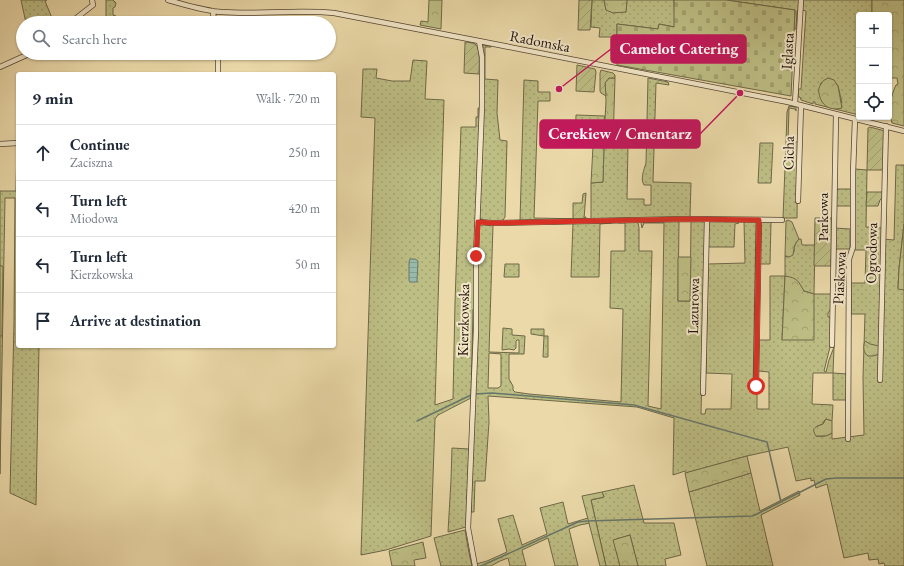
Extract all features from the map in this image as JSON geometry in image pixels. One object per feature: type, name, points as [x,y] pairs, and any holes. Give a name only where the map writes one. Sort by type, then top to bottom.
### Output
[{"type":"street","points":[[79,16],[93,5],[92,0]]},
{"type":"street","name":"Radomska","points":[[168,0],[200,9],[234,13],[316,11],[334,13],[479,40],[798,104],[904,131]]},
{"type":"street","name":"Iglasta","points":[[798,104],[801,0]]},
{"type":"street","points":[[213,11],[213,16]]},
{"type":"street","name":"Kierzkowska","points":[[475,566],[468,528],[476,330],[475,286],[483,73],[479,40]]},
{"type":"street","points":[[0,67],[16,60]]},
{"type":"street","points":[[218,60],[218,72]]},
{"type":"street","name":"Cicha","points":[[798,104],[798,201]]},
{"type":"street","name":"Parkowa","points":[[832,345],[836,114]]},
{"type":"street","name":"Piaskowa","points":[[848,439],[849,259],[852,247],[855,119]]},
{"type":"street","name":"Ogrodowa","points":[[880,380],[886,126]]},
{"type":"street","points":[[0,144],[16,143]]},
{"type":"street","points":[[478,222],[707,219],[782,220]]},
{"type":"street","name":"Lazurowa","points":[[703,393],[707,219]]},
{"type":"street","points":[[756,386],[759,220]]},
{"type":"green space","points":[[21,0],[47,0],[45,1],[51,16],[24,16]]},
{"type":"green space","points":[[106,0],[113,0],[116,3],[115,7],[113,8],[113,15],[116,16],[106,16]]},
{"type":"green space","points":[[429,0],[442,0],[441,29],[420,25],[421,21],[428,22]]},
{"type":"green space","points":[[579,0],[592,0],[590,30],[578,30]]},
{"type":"green space","points":[[592,0],[604,0],[606,10],[626,12],[627,0],[674,0],[675,27],[659,24],[658,29],[617,24],[617,37],[599,37],[600,28],[591,27]]},
{"type":"green space","points":[[604,0],[627,0],[626,12],[613,13],[606,10]]},
{"type":"green space","points":[[674,0],[726,0],[795,10],[791,96],[617,65],[617,24],[658,29],[659,24],[674,27]]},
{"type":"green space","points":[[726,0],[800,0],[800,10],[797,11],[796,29],[794,29],[795,10]]},
{"type":"green space","points":[[803,0],[872,0],[872,12],[856,12],[856,114],[815,104],[815,102],[813,102],[813,104],[801,100],[800,97],[798,97],[798,89],[801,89],[806,11],[802,10]],"holes":[[[828,78],[838,86],[842,103],[820,84]]]},
{"type":"green space","points":[[872,0],[904,0],[904,126],[892,123],[891,120],[892,97],[896,85],[898,84],[897,78],[892,78],[892,12],[872,12]]},
{"type":"green space","points":[[465,42],[475,44],[477,46],[479,74],[464,73]]},
{"type":"green space","points":[[483,45],[491,46],[485,47],[485,79],[498,80],[497,113],[500,140],[507,141],[505,217],[500,221],[483,221],[479,217],[484,79]]},
{"type":"green space","points":[[413,60],[427,61],[425,99],[444,100],[435,405],[453,399],[461,127],[476,127],[478,108],[480,108],[479,227],[481,224],[493,225],[489,352],[519,353],[519,340],[516,341],[516,348],[514,350],[502,350],[503,328],[512,329],[512,335],[525,336],[524,354],[509,354],[509,379],[515,392],[621,402],[623,309],[610,308],[611,251],[625,251],[625,223],[618,222],[635,222],[638,223],[639,228],[639,251],[652,251],[648,406],[661,409],[664,223],[644,223],[642,228],[641,223],[679,221],[678,301],[690,301],[692,220],[705,223],[701,414],[705,414],[706,409],[731,409],[732,374],[706,373],[708,264],[745,263],[744,221],[756,221],[753,390],[757,391],[757,409],[769,409],[769,372],[758,371],[758,340],[770,340],[770,276],[785,276],[782,340],[814,294],[831,294],[831,309],[828,313],[828,317],[831,317],[830,347],[824,371],[826,372],[834,347],[833,373],[813,373],[812,404],[833,405],[832,421],[826,419],[823,424],[817,426],[816,436],[824,436],[832,433],[832,439],[864,435],[863,377],[865,314],[851,314],[851,283],[865,283],[866,250],[854,250],[855,169],[867,170],[866,227],[882,228],[882,239],[894,240],[896,165],[904,165],[904,224],[898,288],[904,290],[904,566],[885,566],[884,563],[879,564],[878,559],[869,560],[868,553],[844,558],[827,484],[816,488],[814,480],[811,481],[811,478],[796,481],[788,447],[673,475],[674,418],[637,407],[488,396],[489,422],[485,481],[475,481],[474,512],[471,512],[477,309],[473,309],[471,398],[438,415],[435,419],[431,536],[386,550],[361,555],[375,118],[361,117],[363,69],[377,69],[376,78],[392,81],[410,81]],"holes":[[[489,353],[501,354],[501,386],[498,388],[488,388]]]},
{"type":"green space","points":[[577,65],[595,69],[594,92],[576,91]]},
{"type":"green space","points":[[601,70],[613,73],[615,75],[615,78],[609,78],[605,83],[606,96],[600,91]]},
{"type":"green space","points":[[609,78],[615,78],[613,145],[604,145],[603,182],[591,183],[593,146],[595,142],[600,139],[605,119],[605,83]]},
{"type":"green space","points":[[648,78],[668,82],[669,85],[656,83],[653,182],[691,183],[690,216],[692,218],[591,219],[591,183],[603,182],[604,145],[613,145],[613,143],[628,144],[627,199],[644,199],[644,205],[651,205],[651,185],[644,185],[642,180],[646,163]]},
{"type":"green space","points":[[828,78],[834,80],[838,86],[842,108],[830,108],[824,104],[820,98],[819,88],[822,82]]},
{"type":"green space","points":[[524,80],[538,81],[538,92],[550,92],[550,101],[538,101],[534,218],[584,219],[586,217],[586,220],[520,221]]},
{"type":"green space","points":[[789,106],[796,107],[796,111],[795,109],[789,108],[788,142],[798,142],[797,218],[783,218],[787,112]]},
{"type":"green space","points":[[576,115],[605,116],[600,139],[595,142],[594,145],[575,144]]},
{"type":"green space","points":[[870,127],[885,131],[884,170],[867,170],[868,128]]},
{"type":"green space","points":[[760,143],[773,143],[771,183],[758,183]]},
{"type":"green space","points":[[836,189],[851,189],[851,206],[835,206]]},
{"type":"green space","points":[[0,191],[16,191],[16,348],[39,348],[36,505],[10,493],[15,198],[5,198],[0,474]]},
{"type":"green space","points":[[867,192],[883,192],[883,197],[878,206],[866,206]]},
{"type":"green space","points":[[586,193],[584,219],[573,219],[573,203],[582,203],[583,194]]},
{"type":"green space","points":[[815,218],[832,218],[831,266],[814,266]]},
{"type":"green space","points":[[788,220],[792,222],[799,239],[795,244],[793,255],[789,257],[785,256],[786,221]]},
{"type":"green space","points":[[709,221],[738,221],[739,223],[735,224],[734,247],[708,247]]},
{"type":"green space","points":[[761,221],[771,222],[770,264],[760,264]]},
{"type":"green space","points":[[586,222],[588,224],[612,222],[600,224],[599,277],[571,277],[573,223]]},
{"type":"green space","points":[[904,224],[904,290],[898,289]]},
{"type":"green space","points":[[835,228],[850,229],[850,249],[835,249]]},
{"type":"green space","points":[[799,239],[801,239],[802,245],[815,245],[814,294],[804,291],[798,282],[785,276],[785,256],[789,257],[794,252],[795,245]]},
{"type":"green space","points":[[678,257],[691,257],[690,301],[678,301]]},
{"type":"green space","points":[[505,264],[519,264],[519,277],[504,277]]},
{"type":"green space","points":[[0,265],[3,267],[2,336],[0,336]]},
{"type":"green space","points":[[785,276],[793,278],[799,282],[804,291],[814,294],[814,340],[782,340]]},
{"type":"green space","points":[[531,329],[544,329],[544,336],[531,334]]},
{"type":"green space","points":[[544,336],[548,336],[548,357],[543,357]]},
{"type":"green space","points":[[865,341],[879,346],[879,352],[877,355],[866,355],[864,349]]},
{"type":"green space","points":[[833,373],[847,374],[846,400],[833,400]]},
{"type":"green space","points":[[826,419],[832,421],[832,433],[826,436],[816,436],[814,429],[823,424]]},
{"type":"green space","points":[[452,448],[469,449],[466,527],[448,532],[451,480]]},
{"type":"green space","points":[[747,456],[751,473],[689,492],[685,473]]},
{"type":"green space","points":[[751,473],[760,511],[799,491],[800,495],[761,515],[773,566],[707,566],[689,492]]},
{"type":"green space","points":[[634,485],[644,523],[674,523],[681,555],[665,559],[666,566],[638,566],[630,535],[614,540],[620,566],[606,566],[591,500],[604,497],[602,492]]},
{"type":"green space","points":[[602,492],[604,497],[591,500],[606,566],[600,566],[582,496]]},
{"type":"green space","points":[[563,502],[568,524],[588,518],[590,523],[569,529],[578,566],[555,566],[548,538],[522,550],[526,566],[510,566],[508,558],[491,566],[477,566],[476,564],[507,552],[498,519],[513,515],[522,545],[547,534],[540,508]]},
{"type":"green space","points":[[465,530],[472,566],[441,566],[434,538]]},
{"type":"green space","points":[[630,535],[638,566],[620,566],[613,540]]},
{"type":"green space","points":[[423,542],[426,558],[414,560],[415,566],[392,566],[389,551]]},
{"type":"shaded area","points":[[410,259],[415,259],[418,261],[417,282],[409,281]]},
{"type":"waterway","points":[[475,394],[492,393],[634,405],[767,442],[781,502]]},
{"type":"waterway","points":[[417,421],[471,395]]},
{"type":"waterway","points":[[481,566],[578,522],[752,516],[826,479],[904,478]]},
{"type":"place","name":"Camelot Catering","points":[[559,89]]},
{"type":"place","name":"Cerekiew / Cmentarz","points":[[740,93]]},
{"type":"route","points":[[476,256],[478,222],[639,221],[686,219],[759,220],[756,386]]}]
